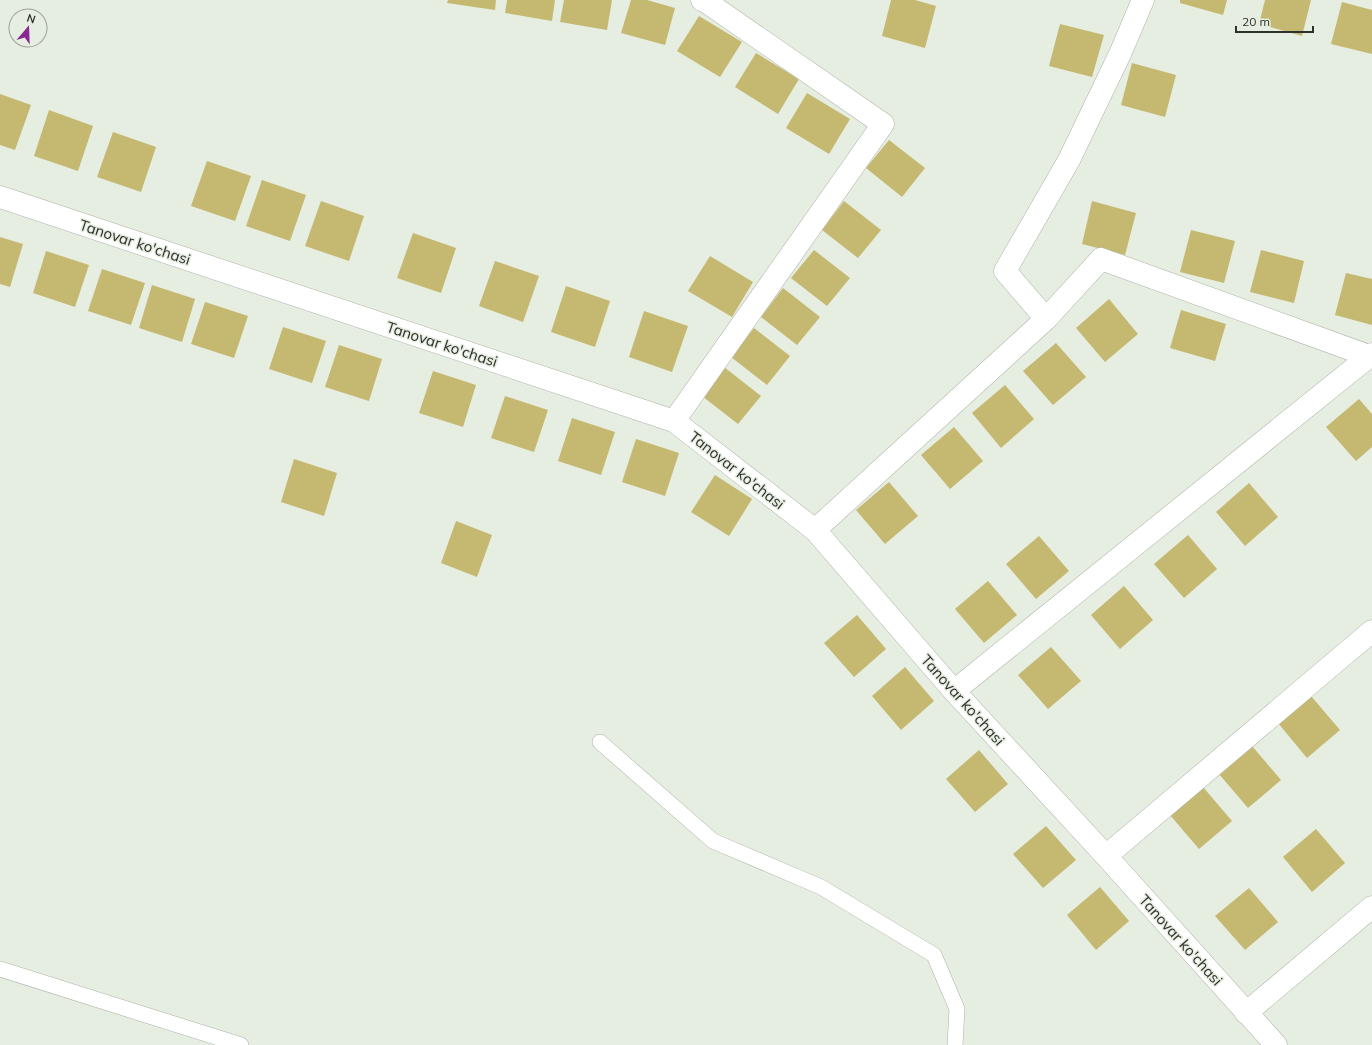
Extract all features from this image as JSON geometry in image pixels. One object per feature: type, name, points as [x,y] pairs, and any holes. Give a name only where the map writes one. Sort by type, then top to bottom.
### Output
[{"type":"street","points":[[674,421],[884,124],[704,0]]},
{"type":"street","points":[[1046,319],[1005,271],[1069,160],[1120,54],[1143,0]]},
{"type":"street","name":"Tanovar ko'chasi","points":[[0,197],[674,421],[815,530],[954,691],[1106,856],[1276,1045]]},
{"type":"street","points":[[815,530],[1046,319],[1101,259],[1370,355]]},
{"type":"street","points":[[954,691],[1370,355]]},
{"type":"street","points":[[1106,856],[1372,631]]},
{"type":"street","points":[[1246,1013],[1372,907]]},
{"type":"lane","points":[[600,742],[713,841],[822,887],[934,955],[957,1009],[955,1045]]},
{"type":"lane","points":[[0,969],[240,1045]]},
{"type":"building","points":[[448,0],[496,0],[495,10],[447,3]]},
{"type":"building","points":[[507,0],[555,0],[552,21],[505,13]]},
{"type":"building","points":[[564,0],[612,0],[607,30],[560,22]]},
{"type":"building","points":[[631,0],[647,0],[675,8],[665,45],[621,33]]},
{"type":"building","points":[[891,0],[915,0],[936,6],[925,48],[882,36]]},
{"type":"building","points":[[1180,0],[1227,0],[1223,15],[1180,3]]},
{"type":"building","points":[[1265,0],[1311,0],[1302,36],[1259,24]]},
{"type":"building","points":[[1342,2],[1372,10],[1372,54],[1331,44]]},
{"type":"building","points":[[699,16],[742,42],[720,77],[677,51]]},
{"type":"building","points":[[1060,24],[1104,35],[1092,77],[1049,66]]},
{"type":"building","points":[[756,53],[799,79],[778,114],[735,87]]},
{"type":"building","points":[[1132,63],[1176,75],[1165,117],[1121,105]]},
{"type":"building","points":[[807,93],[850,119],[829,154],[786,128]]},
{"type":"building","points":[[0,94],[31,105],[15,150],[0,145]]},
{"type":"building","points":[[49,110],[93,126],[78,171],[34,156]]},
{"type":"building","points":[[113,132],[156,147],[141,192],[97,177]]},
{"type":"building","points":[[889,140],[925,168],[902,197],[866,168]]},
{"type":"building","points":[[207,161],[251,176],[235,221],[191,206]]},
{"type":"building","points":[[262,180],[306,195],[290,241],[246,226]]},
{"type":"building","points":[[321,201],[364,216],[349,261],[305,246]]},
{"type":"building","points":[[844,201],[881,230],[858,258],[822,230]]},
{"type":"building","points":[[1092,201],[1136,213],[1125,255],[1082,244]]},
{"type":"building","points":[[1191,230],[1235,241],[1224,283],[1180,272]]},
{"type":"building","points":[[413,233],[456,248],[441,293],[397,278]]},
{"type":"building","points":[[0,237],[23,244],[10,287],[0,284]]},
{"type":"building","points":[[814,250],[850,278],[827,306],[791,278]]},
{"type":"building","points":[[1261,250],[1304,261],[1294,303],[1250,292]]},
{"type":"building","points":[[46,251],[89,265],[75,307],[33,293]]},
{"type":"building","points":[[710,256],[753,282],[732,317],[688,291]]},
{"type":"building","points":[[495,261],[539,276],[523,322],[479,306]]},
{"type":"building","points":[[102,269],[145,283],[131,325],[88,311]]},
{"type":"building","points":[[1346,273],[1372,279],[1372,325],[1335,315]]},
{"type":"building","points":[[152,285],[195,299],[182,342],[139,328]]},
{"type":"building","points":[[566,286],[610,301],[595,347],[551,332]]},
{"type":"building","points":[[783,288],[820,317],[797,345],[761,317]]},
{"type":"building","points":[[1109,299],[1138,334],[1105,362],[1076,328]]},
{"type":"building","points":[[205,302],[248,316],[234,358],[191,344]]},
{"type":"building","points":[[1181,310],[1226,324],[1215,361],[1170,348]]},
{"type":"building","points":[[644,311],[688,326],[672,372],[629,357]]},
{"type":"building","points":[[283,327],[326,341],[312,383],[269,369]]},
{"type":"building","points":[[754,328],[790,356],[767,385],[731,357]]},
{"type":"building","points":[[1056,343],[1086,377],[1053,405],[1023,371]]},
{"type":"building","points":[[339,345],[382,359],[369,401],[325,387]]},
{"type":"building","points":[[724,367],[761,396],[738,424],[702,396]]},
{"type":"building","points":[[433,371],[476,385],[463,427],[419,413]]},
{"type":"building","points":[[1005,385],[1034,419],[1001,448],[972,413]]},
{"type":"building","points":[[505,396],[548,410],[534,452],[491,438]]},
{"type":"building","points":[[1359,399],[1372,414],[1372,447],[1356,461],[1326,427]]},
{"type":"building","points":[[572,418],[615,432],[601,475],[558,461]]},
{"type":"building","points":[[954,427],[983,461],[950,489],[921,455]]},
{"type":"building","points":[[636,439],[679,453],[665,496],[622,482]]},
{"type":"building","points":[[294,459],[337,473],[324,516],[281,502]]},
{"type":"building","points":[[715,475],[752,499],[729,536],[691,512]]},
{"type":"building","points":[[889,482],[918,516],[885,544],[856,510]]},
{"type":"building","points":[[1249,483],[1278,517],[1245,546],[1216,512]]},
{"type":"building","points":[[456,521],[492,535],[477,577],[441,563]]},
{"type":"building","points":[[1188,535],[1217,569],[1184,598],[1154,564]]},
{"type":"building","points":[[1039,536],[1069,571],[1036,599],[1006,564]]},
{"type":"building","points":[[988,581],[1017,615],[984,643],[955,609]]},
{"type":"building","points":[[1124,586],[1153,620],[1120,649],[1091,615]]},
{"type":"building","points":[[857,615],[886,649],[854,677],[824,643]]},
{"type":"building","points":[[1051,647],[1081,681],[1048,709],[1018,675]]},
{"type":"building","points":[[905,667],[934,701],[901,730],[872,696]]},
{"type":"building","points":[[1311,696],[1340,730],[1307,758],[1278,723]]},
{"type":"building","points":[[1252,746],[1281,780],[1248,808],[1219,774]]},
{"type":"building","points":[[979,750],[1008,784],[975,812],[946,779]]},
{"type":"building","points":[[1203,787],[1232,821],[1199,849],[1170,815]]},
{"type":"building","points":[[1046,826],[1076,860],[1043,888],[1013,854]]},
{"type":"building","points":[[1316,829],[1345,863],[1312,892],[1283,857]]},
{"type":"building","points":[[1100,887],[1129,921],[1096,950],[1067,915]]},
{"type":"building","points":[[1249,888],[1278,922],[1245,950],[1215,916]]}]
